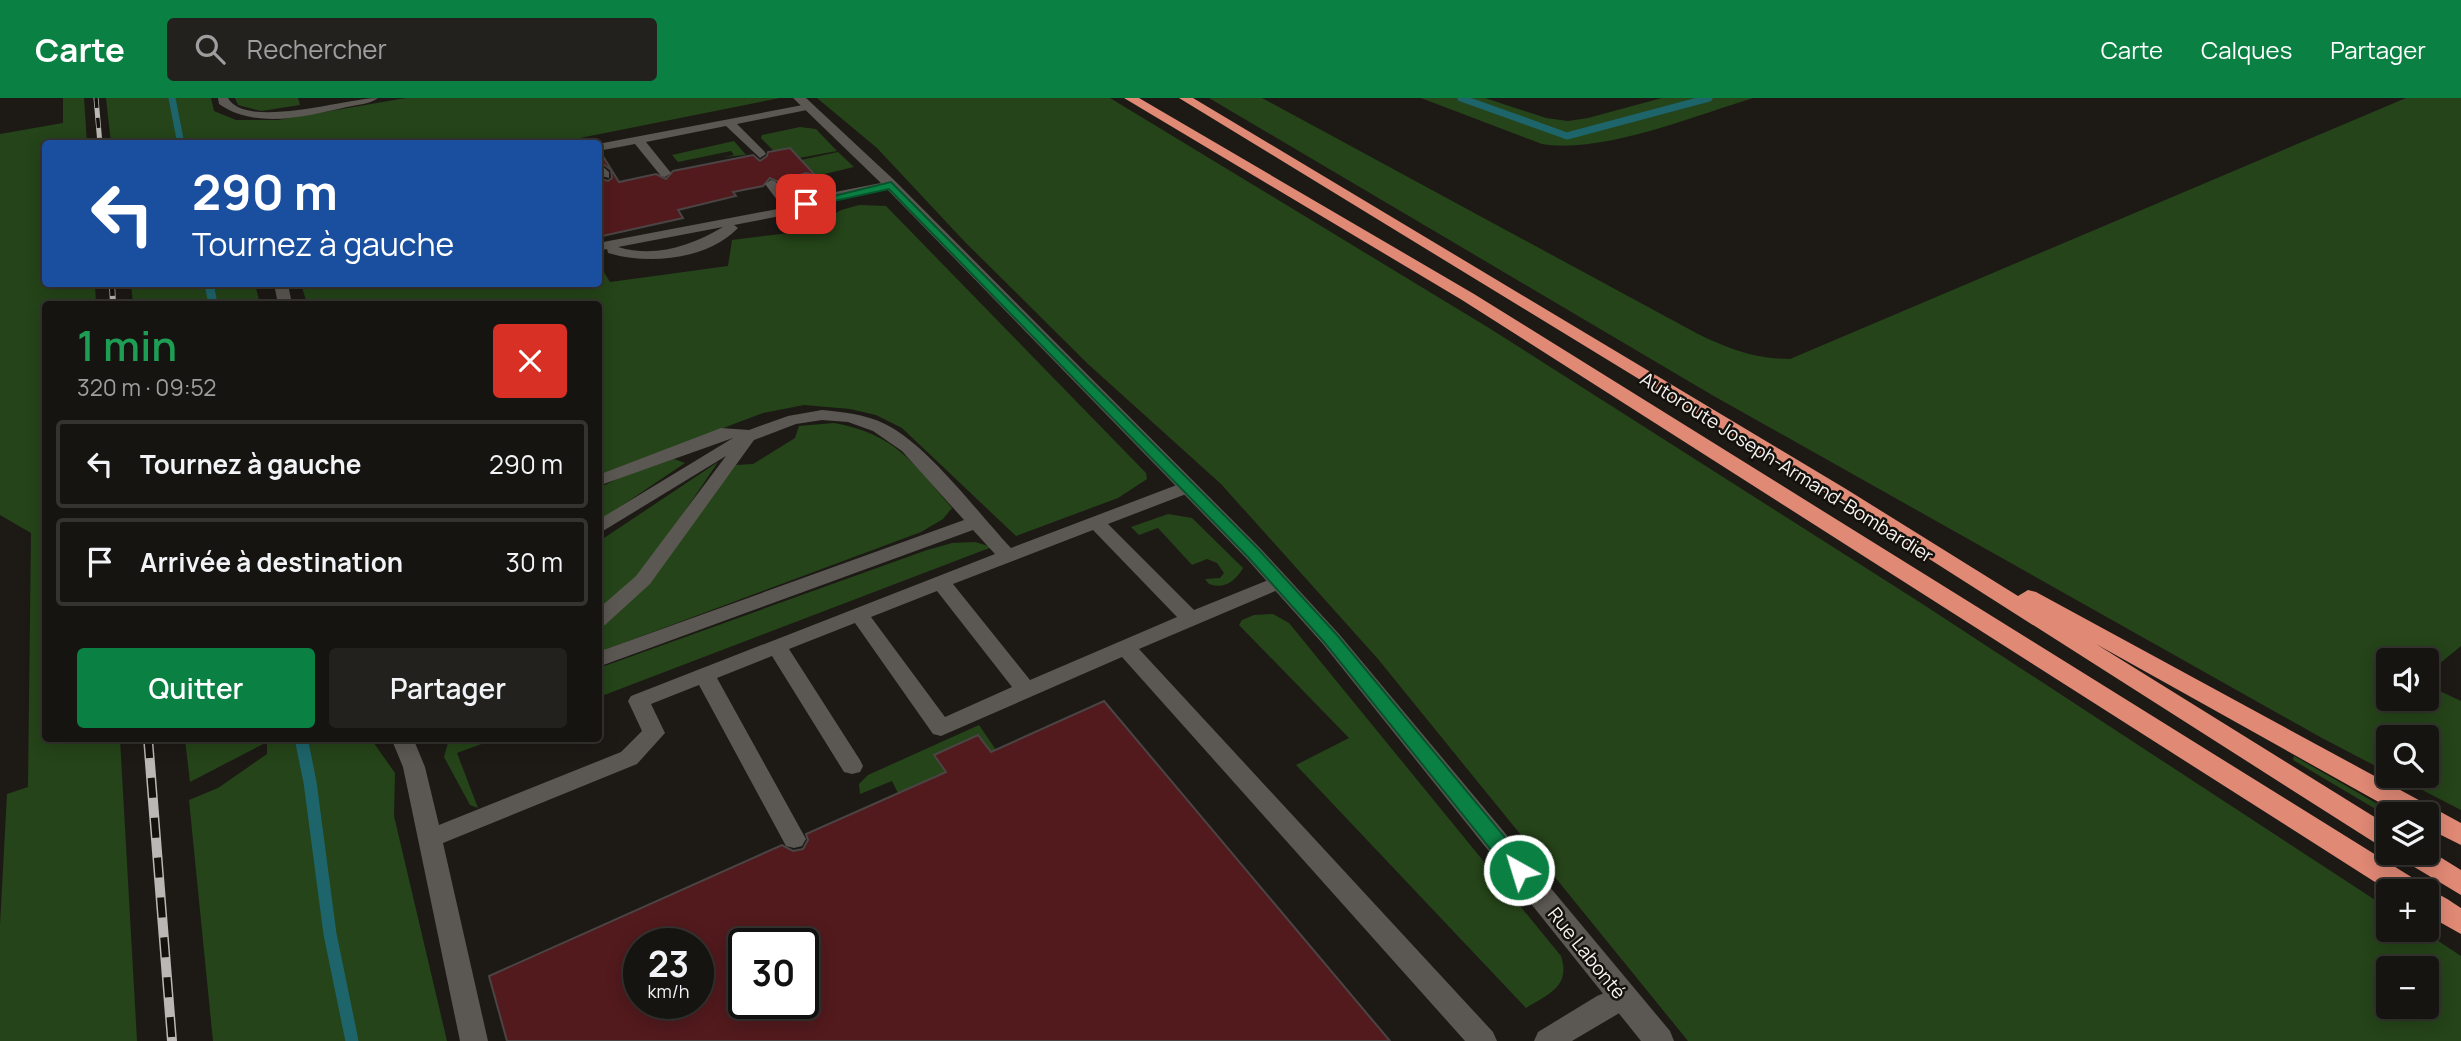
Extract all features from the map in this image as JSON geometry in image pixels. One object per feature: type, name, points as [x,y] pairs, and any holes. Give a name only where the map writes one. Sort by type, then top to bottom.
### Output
[{"type":"highway","name":"Autoroute Joseph-Armand-Bombardier","points":[[1130,98],[1468,297],[2392,879]]},
{"type":"highway","name":"Autoroute Joseph-Armand-Bombardier","points":[[1185,98],[1839,493]]},
{"type":"highway","points":[[1839,493],[2401,802]]},
{"type":"highway","points":[[1839,493],[2376,831]]},
{"type":"highway","points":[[2439,823],[2461,835]]},
{"type":"highway","points":[[2431,865],[2461,884]]},
{"type":"highway","points":[[2439,908],[2461,922]]},
{"type":"street","name":"Rue Labonté","points":[[804,102],[891,186],[1280,582],[1331,639],[1659,1041]]},
{"type":"lane","points":[[223,98],[229,109],[247,114],[282,114],[323,103],[373,98]]},
{"type":"lane","points":[[602,147],[728,122],[804,102]]},
{"type":"lane","points":[[728,122],[760,154]]},
{"type":"lane","points":[[638,140],[665,173]]},
{"type":"lane","points":[[806,180],[822,198]]},
{"type":"lane","points":[[771,184],[791,210]]},
{"type":"lane","points":[[602,247],[646,233],[740,220],[791,210],[822,198],[891,186]]},
{"type":"lane","points":[[602,247],[635,254],[668,254],[724,233],[740,220]]},
{"type":"lane","points":[[602,527],[749,435],[804,415],[833,415],[861,420],[890,432],[908,447],[1007,556]]},
{"type":"lane","points":[[602,479],[727,432],[749,435]]},
{"type":"lane","points":[[602,616],[643,580],[749,435]]},
{"type":"lane","points":[[429,839],[628,758],[654,733],[639,701],[1188,487]]},
{"type":"lane","points":[[602,659],[976,522]]},
{"type":"lane","points":[[1096,522],[1191,619]]},
{"type":"lane","points":[[941,582],[1026,690]]},
{"type":"lane","points":[[859,614],[941,728],[1280,582]]},
{"type":"lane","points":[[777,647],[852,765]]},
{"type":"lane","points":[[1125,648],[1483,1041]]},
{"type":"lane","points":[[705,676],[794,839]]},
{"type":"lane","points":[[404,742],[414,767],[474,1041]]},
{"type":"lane","points":[[1548,1041],[1607,1004],[1624,998]]},
{"type":"green space","points":[[63,98],[84,98],[87,140],[42,140],[42,287],[95,287],[96,301],[42,301],[42,742],[120,742],[137,1041],[0,1041],[0,925],[7,794],[28,787],[31,533],[0,515],[0,134],[63,123]]},
{"type":"green space","points":[[106,98],[211,98],[214,111],[236,120],[278,120],[406,98],[780,98],[570,140],[111,140]]},
{"type":"green space","points":[[235,98],[298,98],[300,105],[261,111],[238,105]]},
{"type":"green space","points":[[817,98],[1110,98],[1489,328],[1924,605],[2376,901],[2376,942],[2439,942],[2461,956],[2461,1041],[1688,1041],[1378,659],[1221,484],[1088,364],[965,242],[877,148]]},
{"type":"green space","points":[[1209,98],[1262,98],[1698,334],[1742,352],[1790,359],[2406,98],[2461,98],[2461,646],[2439,664],[2439,648],[2376,648],[2376,711],[2439,711],[2439,691],[2461,701],[2461,810],[2418,788],[2439,788],[2439,725],[2376,725],[2376,766],[1712,395]]},
{"type":"green space","points":[[1421,98],[1485,98],[1546,118],[1568,121],[1662,98],[1753,98],[1648,132],[1592,144],[1566,146],[1542,144]]},
{"type":"green space","points":[[800,127],[816,129],[837,151],[799,158],[790,148],[774,151],[761,138],[762,135]]},
{"type":"green space","points":[[734,141],[746,155],[723,157],[734,155],[731,151],[678,162],[672,155]]},
{"type":"green space","points":[[838,152],[854,167],[816,176],[801,160]]},
{"type":"green space","points":[[859,205],[886,206],[1146,473],[1147,479],[1118,498],[1016,536],[902,428],[876,415],[850,409],[804,405],[763,413],[602,474],[602,301],[306,301],[302,287],[602,287],[602,269],[610,282],[728,266],[732,240],[805,231],[841,210]]},
{"type":"green space","points":[[131,287],[256,287],[259,301],[133,301]]},
{"type":"green space","points":[[834,423],[855,428],[888,443],[914,464],[952,508],[943,519],[921,532],[602,651],[602,623],[642,587],[736,465],[753,464],[795,438],[799,426]]},
{"type":"green space","points":[[674,459],[685,463],[602,519],[602,486],[623,476]]},
{"type":"green space","points":[[718,462],[637,582],[602,612],[602,539]]},
{"type":"green space","points":[[1168,514],[1192,518],[1243,568],[1237,576],[1225,585],[1209,584],[1205,579],[1220,578],[1224,573],[1217,563],[1207,559],[1192,565],[1158,528],[1139,535],[1131,527]]},
{"type":"green space","points":[[975,542],[992,547],[602,696],[602,667],[952,543]]},
{"type":"green space","points":[[1273,614],[1289,623],[1561,956],[1563,975],[1550,993],[1526,1008],[1296,765],[1349,738],[1239,625],[1242,620],[1254,615]]},
{"type":"green space","points":[[979,725],[996,750],[991,752],[978,736],[935,755],[946,772],[898,793],[892,781],[860,794],[859,784],[868,775]]},
{"type":"green space","points":[[185,742],[267,742],[190,782]]},
{"type":"green space","points":[[267,742],[373,742],[395,773],[394,816],[447,1041],[213,1041],[189,800],[218,788],[267,754]]},
{"type":"green space","points":[[448,742],[487,742],[457,753],[478,808],[470,805],[444,757]]},
{"type":"green space","points":[[2294,756],[2376,803],[2376,809],[2293,760]]},
{"type":"building","points":[[790,148],[815,175],[806,173],[779,182],[770,178],[763,186],[733,192],[736,196],[678,210],[683,218],[602,236],[602,179],[608,181],[612,178],[611,170],[602,163],[602,155],[619,182],[656,174],[666,179],[673,171],[753,155],[760,161],[768,152]]},
{"type":"building","points":[[1104,701],[1390,1041],[507,1041],[489,976],[782,845],[793,851],[803,849],[808,840],[806,834],[946,772],[934,755],[978,735],[991,752]]},
{"type":"waterway","points":[[172,98],[180,140]]},
{"type":"waterway","points":[[1461,98],[1567,136],[1709,98]]},
{"type":"waterway","points":[[210,287],[212,301]]},
{"type":"waterway","points":[[302,742],[310,782],[330,934],[352,1041]]},
{"type":"railway","points":[[96,98],[100,140]]},
{"type":"railway","points":[[112,287],[113,301]]},
{"type":"railway","points":[[148,742],[172,1041]]},
{"type":"route","points":[[806,204],[822,198],[891,186],[1254,554],[1331,639],[1519,870]]}]
